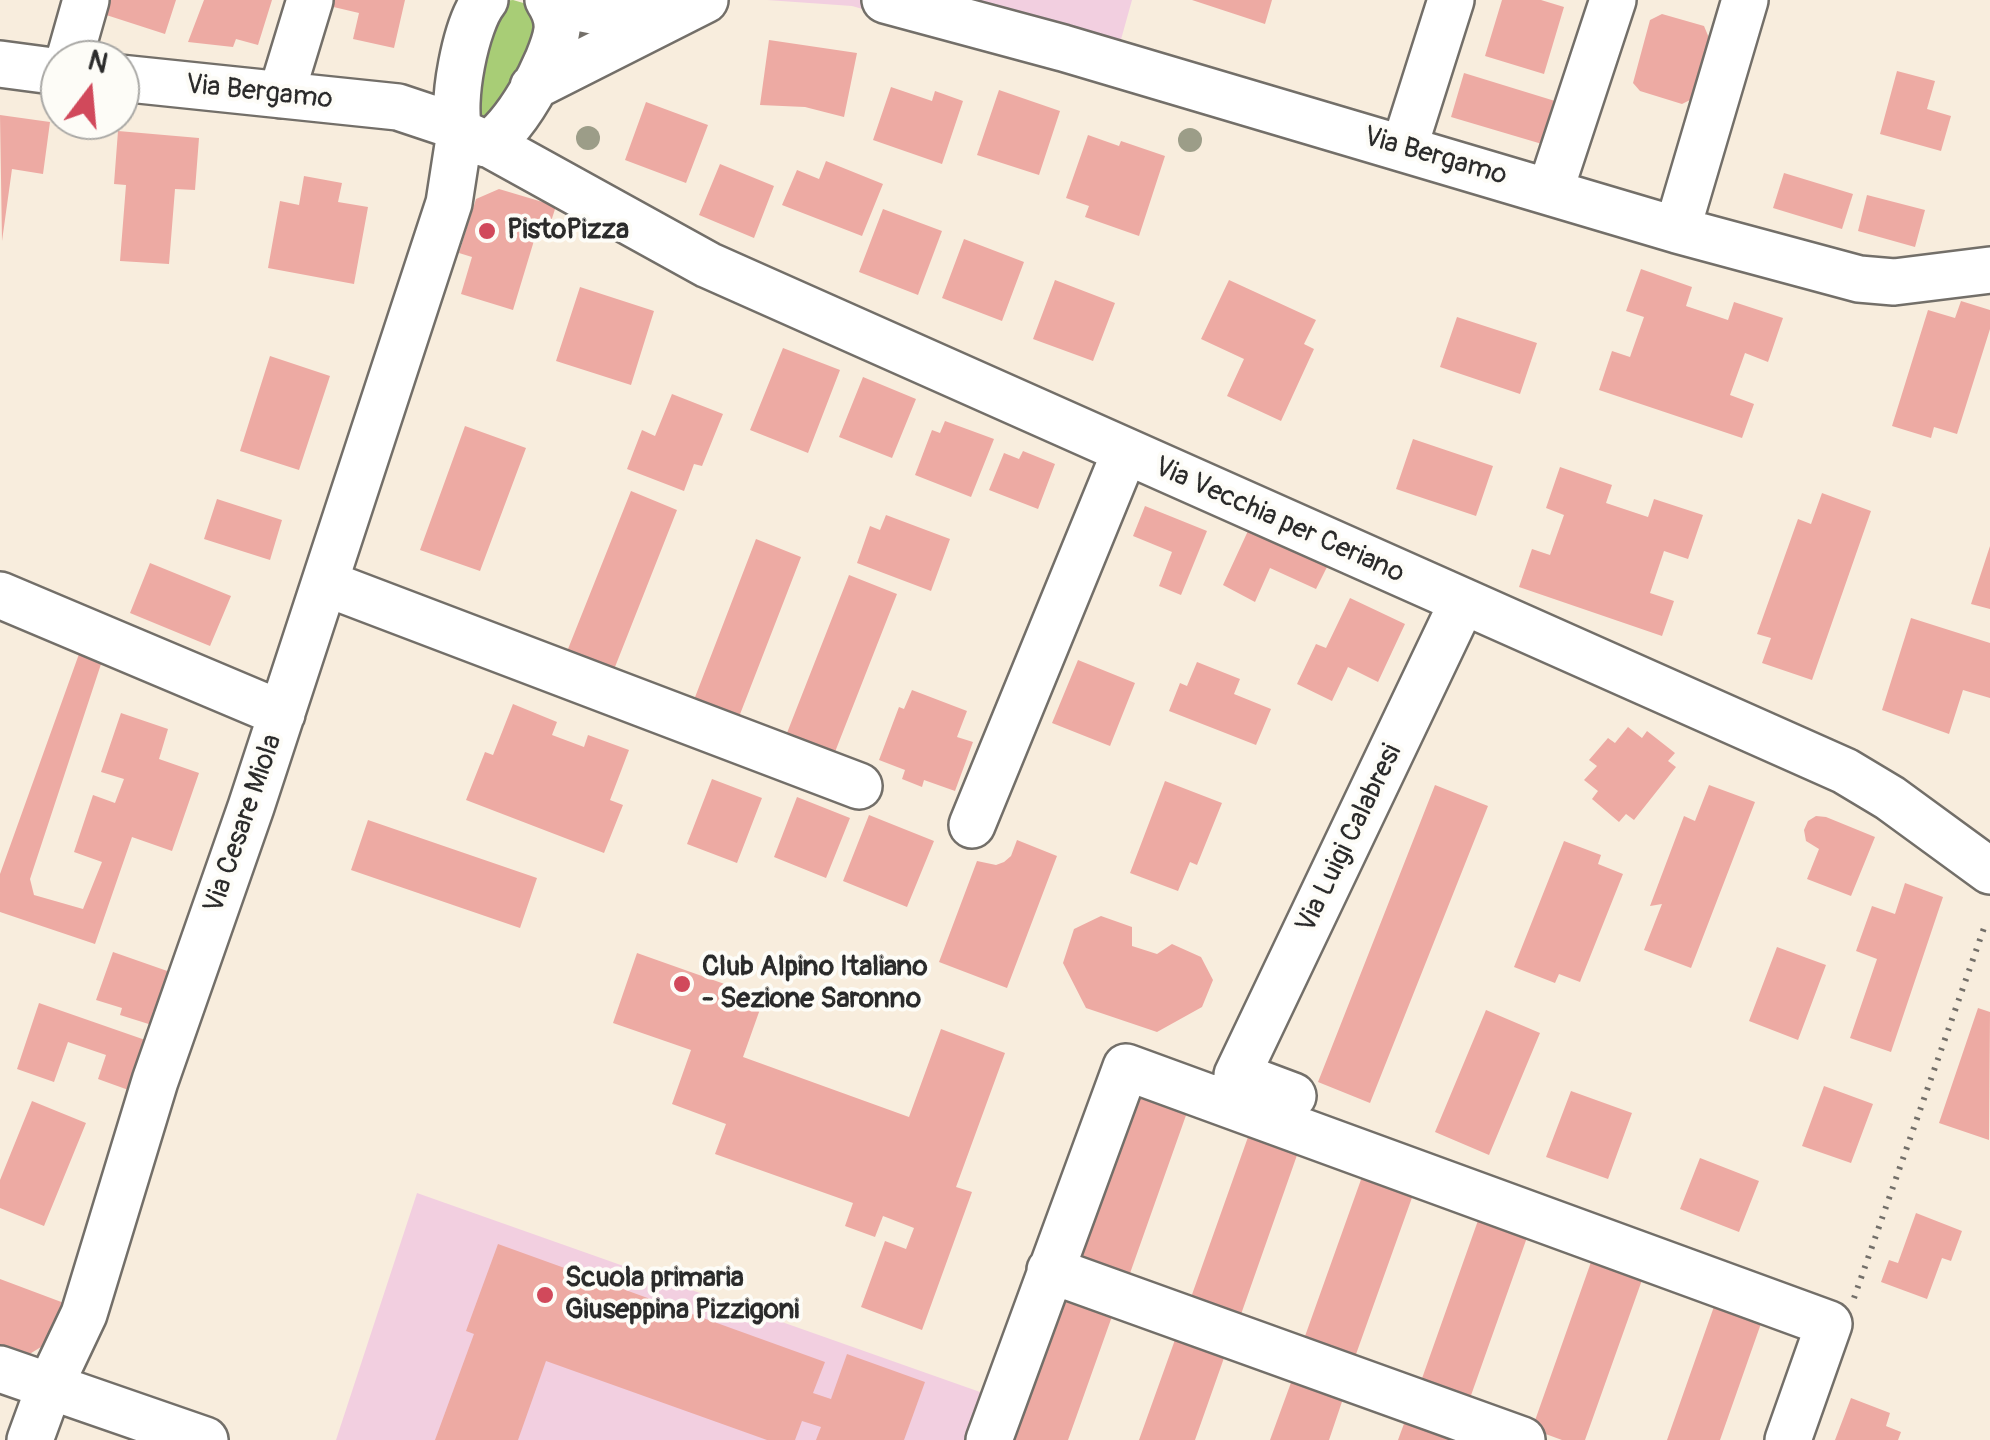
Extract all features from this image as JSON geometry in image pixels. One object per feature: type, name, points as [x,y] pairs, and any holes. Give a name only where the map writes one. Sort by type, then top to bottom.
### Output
[{"type":"street","points":[[75,40],[86,0]]},
{"type":"street","points":[[281,95],[310,0]]},
{"type":"street","points":[[485,0],[471,29],[486,119]]},
{"type":"street","name":"Via Bergamo","points":[[140,80],[486,119],[654,23],[704,0]]},
{"type":"street","name":"Via Bergamo","points":[[885,0],[1063,48],[1677,230],[1859,279],[1894,282],[1990,270]]},
{"type":"street","points":[[1404,148],[1451,0]]},
{"type":"street","points":[[1550,191],[1612,0]]},
{"type":"street","points":[[1677,230],[1745,0]]},
{"type":"street","points":[[486,119],[557,32],[557,18],[549,1]]},
{"type":"street","points":[[549,1],[654,23]]},
{"type":"street","points":[[0,64],[40,69]]},
{"type":"street","name":"Via Vecchia per Ceriano","points":[[486,119],[560,183],[708,264],[1845,772],[1890,798],[1990,872]]},
{"type":"street","name":"Via Cesare Miola","points":[[30,1440],[49,1388],[84,1314],[156,1080],[282,714],[448,203],[486,119]]},
{"type":"street","points":[[972,825],[1125,452]]},
{"type":"street","points":[[324,583],[859,786]]},
{"type":"street","points":[[0,595],[282,714]]},
{"type":"street","name":"Via Luigi Calabresi","points":[[1423,1144],[1237,1075],[1462,603]]},
{"type":"street","points":[[989,1440],[1126,1067],[1840,1318],[1788,1440]]},
{"type":"street","points":[[1050,1270],[1522,1440]]},
{"type":"street","points":[[0,1370],[205,1440]]},
{"type":"path","points":[[1840,1318],[1984,928],[1990,926]]},
{"type":"shaded area","points":[[767,0],[1132,0],[1110,79],[852,6]]},
{"type":"shaded area","name":"Scuola primaria Giuseppina Pizzigoni","points":[[417,1193],[997,1398],[981,1440],[336,1440]]},
{"type":"green space","points":[[504,1],[537,7],[544,16],[513,107],[481,121],[468,94]]},
{"type":"building","points":[[100,0],[176,0],[165,34],[97,12]]},
{"type":"building","points":[[204,0],[272,0],[258,45],[236,39],[233,47],[188,42]]},
{"type":"building","points":[[326,0],[405,0],[394,48],[353,39],[359,13],[325,5]]},
{"type":"building","points":[[1192,0],[1272,0],[1265,24]]},
{"type":"building","points":[[1502,0],[1541,0],[1564,7],[1544,74],[1485,56]]},
{"type":"building","points":[[1662,14],[1704,26],[1709,38],[1692,99],[1682,104],[1640,91],[1633,83],[1650,20]]},
{"type":"building","points":[[769,40],[857,53],[844,117],[805,107],[760,105]]},
{"type":"building","points":[[1897,71],[1935,81],[1927,109],[1951,116],[1941,151],[1880,134]]},
{"type":"building","points":[[1464,73],[1555,101],[1542,144],[1451,117]]},
{"type":"building","points":[[891,87],[932,101],[935,91],[963,101],[942,164],[873,140]]},
{"type":"building","points":[[999,90],[1060,111],[1039,175],[977,155]]},
{"type":"building","points":[[646,102],[708,125],[686,183],[625,160]]},
{"type":"building","points":[[0,115],[40,121],[40,140],[48,140],[43,174],[12,169],[2,241]]},
{"type":"building","points":[[140,133],[199,138],[195,190],[175,189],[169,264],[120,261],[126,185],[114,184],[117,140],[140,140]]},
{"type":"building","points":[[1088,135],[1165,156],[1139,236],[1085,217],[1089,206],[1066,198]]},
{"type":"building","points":[[826,161],[883,184],[862,236],[782,205],[797,170],[819,179]]},
{"type":"building","points":[[720,164],[774,186],[754,238],[699,215]]},
{"type":"building","points":[[1784,173],[1853,194],[1842,229],[1773,208]]},
{"type":"building","points":[[304,176],[342,183],[338,202],[368,207],[354,284],[268,268],[280,201],[299,205]]},
{"type":"building","points":[[499,189],[556,206],[546,237],[536,234],[513,310],[461,294],[472,257],[459,253],[476,199]]},
{"type":"building","points":[[1867,195],[1925,210],[1915,247],[1858,231]]},
{"type":"building","points":[[883,209],[942,231],[918,295],[859,272]]},
{"type":"building","points":[[964,239],[1024,262],[1002,321],[942,298]]},
{"type":"building","points":[[1641,269],[1692,287],[1686,306],[1728,320],[1734,302],[1783,318],[1768,362],[1745,353],[1730,395],[1754,404],[1742,438],[1599,390],[1612,351],[1630,357],[1644,317],[1626,311]]},
{"type":"building","points":[[1055,280],[1115,303],[1093,361],[1033,339]]},
{"type":"building","points":[[1229,280],[1316,320],[1304,344],[1314,349],[1281,421],[1227,396],[1244,359],[1201,339]]},
{"type":"building","points":[[580,287],[654,311],[631,385],[556,361]]},
{"type":"building","points":[[1961,301],[1990,310],[1990,329],[1957,434],[1934,427],[1931,438],[1892,426],[1928,310],[1955,318]]},
{"type":"building","points":[[1457,317],[1537,343],[1520,394],[1440,367]]},
{"type":"building","points":[[783,348],[840,370],[808,453],[750,430]]},
{"type":"building","points":[[270,356],[330,376],[299,470],[240,451]]},
{"type":"building","points":[[863,377],[916,399],[892,458],[839,437]]},
{"type":"building","points":[[672,394],[723,414],[702,466],[694,464],[684,491],[627,469],[642,430],[655,436]]},
{"type":"building","points":[[945,421],[994,439],[971,497],[915,475],[932,430],[940,433]]},
{"type":"building","points":[[465,426],[526,448],[480,571],[420,550]]},
{"type":"building","points":[[1413,439],[1493,466],[1476,516],[1396,489]]},
{"type":"building","points":[[1023,451],[1055,464],[1038,509],[989,490],[1004,453],[1019,459]]},
{"type":"building","points":[[1560,467],[1612,485],[1606,503],[1648,517],[1654,499],[1703,515],[1688,559],[1664,551],[1650,593],[1674,601],[1662,636],[1519,587],[1532,549],[1550,555],[1564,515],[1546,508]]},
{"type":"building","points":[[631,491],[677,510],[613,672],[566,654]]},
{"type":"building","points":[[1822,493],[1871,511],[1812,680],[1762,663],[1771,638],[1757,634],[1798,519],[1811,524]]},
{"type":"building","points":[[217,499],[282,520],[270,560],[204,539]]},
{"type":"building","points":[[1145,506],[1207,531],[1181,595],[1159,586],[1172,552],[1133,536]]},
{"type":"building","points":[[886,515],[950,539],[931,591],[857,563],[870,526],[880,530]]},
{"type":"building","points":[[1253,520],[1331,559],[1316,589],[1270,568],[1255,602],[1223,585]]},
{"type":"building","points":[[756,539],[801,557],[737,722],[692,705]]},
{"type":"building","points":[[1990,546],[1990,609],[1971,604]]},
{"type":"building","points":[[150,563],[231,596],[210,646],[130,613]]},
{"type":"building","points":[[849,575],[897,594],[833,757],[785,738]]},
{"type":"building","points":[[1350,598],[1405,624],[1378,682],[1348,667],[1332,701],[1297,684],[1316,644],[1326,648]]},
{"type":"building","points":[[1911,618],[1990,643],[1990,698],[1963,690],[1949,734],[1882,710]]},
{"type":"building","points":[[79,654],[102,661],[30,879],[34,895],[83,909],[102,862],[74,852],[93,795],[115,803],[124,779],[101,772],[121,713],[168,729],[159,759],[199,773],[172,851],[132,837],[95,944],[0,912],[0,874]]},
{"type":"building","points":[[1078,660],[1135,683],[1110,746],[1052,723]]},
{"type":"building","points":[[1197,662],[1240,679],[1234,694],[1271,709],[1256,745],[1169,711],[1180,683],[1187,686]]},
{"type":"building","points":[[912,690],[967,711],[957,737],[973,742],[955,791],[924,780],[922,787],[902,779],[905,770],[879,760],[899,707],[904,709]]},
{"type":"building","points":[[513,704],[557,722],[552,735],[584,747],[588,735],[629,750],[610,800],[623,805],[604,853],[466,800],[485,752],[493,755]]},
{"type":"building","points":[[1628,727],[1642,738],[1647,731],[1675,753],[1668,761],[1676,767],[1634,820],[1626,814],[1619,822],[1592,799],[1598,791],[1584,780],[1597,766],[1589,760],[1608,738],[1615,743]]},
{"type":"building","points":[[712,779],[762,798],[737,863],[687,844]]},
{"type":"building","points":[[1165,781],[1222,803],[1197,865],[1190,862],[1178,891],[1130,873]]},
{"type":"building","points":[[1435,785],[1488,806],[1370,1103],[1318,1082]]},
{"type":"building","points":[[1709,785],[1755,802],[1691,968],[1644,950],[1662,904],[1650,906],[1684,816],[1695,821]]},
{"type":"building","points":[[797,797],[850,818],[826,878],[774,857]]},
{"type":"building","points":[[869,815],[934,841],[907,907],[843,881]]},
{"type":"building","points":[[1816,816],[1875,837],[1851,896],[1807,879],[1819,849],[1806,841],[1804,830]]},
{"type":"building","points":[[368,820],[537,878],[520,928],[351,870]]},
{"type":"building","points":[[1017,840],[1057,856],[1007,988],[939,962],[977,861],[996,865],[1004,862]]},
{"type":"building","points":[[1564,841],[1601,855],[1598,864],[1623,874],[1580,982],[1559,974],[1555,983],[1514,967]]},
{"type":"building","points":[[1905,883],[1943,897],[1891,1052],[1850,1038],[1877,959],[1856,951],[1872,906],[1895,914]]},
{"type":"building","points":[[1101,916],[1132,927],[1132,946],[1157,954],[1172,944],[1201,957],[1213,980],[1202,1007],[1157,1032],[1086,1008],[1063,963],[1074,929]]},
{"type":"building","points":[[1777,947],[1826,965],[1798,1040],[1749,1021]]},
{"type":"building","points":[[113,952],[173,973],[155,1026],[120,1015],[122,1008],[96,1000]]},
{"type":"building","points":[[637,953],[764,998],[743,1057],[909,1117],[941,1029],[1005,1053],[956,1187],[972,1192],[922,1330],[861,1307],[885,1241],[906,1249],[914,1228],[883,1216],[875,1237],[845,1226],[853,1203],[715,1154],[726,1124],[672,1104],[691,1050],[613,1023]]},
{"type":"building","points":[[39,1003],[151,1042],[134,1092],[98,1079],[106,1055],[68,1042],[54,1082],[17,1069]]},
{"type":"building","points":[[1978,1008],[1990,1012],[1989,1140],[1939,1123]]},
{"type":"building","points":[[1486,1010],[1540,1033],[1489,1155],[1435,1132]]},
{"type":"building","points":[[1140,1086],[1190,1104],[1123,1293],[1073,1275]]},
{"type":"building","points":[[1824,1086],[1873,1104],[1851,1163],[1802,1146]]},
{"type":"building","points":[[1571,1091],[1632,1113],[1608,1179],[1546,1157]]},
{"type":"building","points":[[32,1101],[86,1123],[44,1226],[0,1208],[0,1180]]},
{"type":"building","points":[[1253,1123],[1302,1141],[1239,1320],[1189,1303]]},
{"type":"building","points":[[1700,1158],[1759,1181],[1739,1232],[1680,1209]]},
{"type":"building","points":[[1363,1174],[1414,1192],[1355,1357],[1304,1339]]},
{"type":"building","points":[[1481,1212],[1530,1229],[1469,1401],[1420,1384]]},
{"type":"building","points":[[1916,1213],[1962,1231],[1951,1261],[1942,1258],[1927,1299],[1881,1282],[1889,1260],[1898,1263]]},
{"type":"building","points":[[498,1244],[825,1362],[813,1393],[831,1399],[847,1354],[925,1382],[904,1440],[816,1440],[821,1427],[802,1421],[795,1440],[767,1440],[546,1361],[518,1440],[435,1440],[474,1334],[466,1331]]},
{"type":"building","points":[[1596,1248],[1647,1266],[1585,1440],[1562,1440],[1532,1429]]},
{"type":"building","points":[[0,1279],[64,1303],[49,1342],[28,1355],[0,1344]]},
{"type":"building","points":[[1063,1289],[1115,1308],[1068,1440],[1010,1440]]},
{"type":"building","points":[[1717,1298],[1764,1315],[1720,1440],[1667,1440]]},
{"type":"building","points":[[1181,1323],[1230,1341],[1195,1440],[1139,1440]]},
{"type":"building","points":[[1296,1369],[1347,1387],[1329,1440],[1270,1440]]},
{"type":"building","points":[[1851,1398],[1890,1413],[1886,1426],[1901,1432],[1898,1440],[1835,1440]]},
{"type":"building","points":[[1409,1410],[1457,1427],[1452,1440],[1398,1440]]},
{"type":"place","name":"PistoPizza","points":[[487,231]]},
{"type":"place","name":"Club Alpino Italiano - Sezione Saronno","points":[[682,984]]},
{"type":"place","name":"Scuola primaria Giuseppina Pizzigoni","points":[[545,1295]]}]
